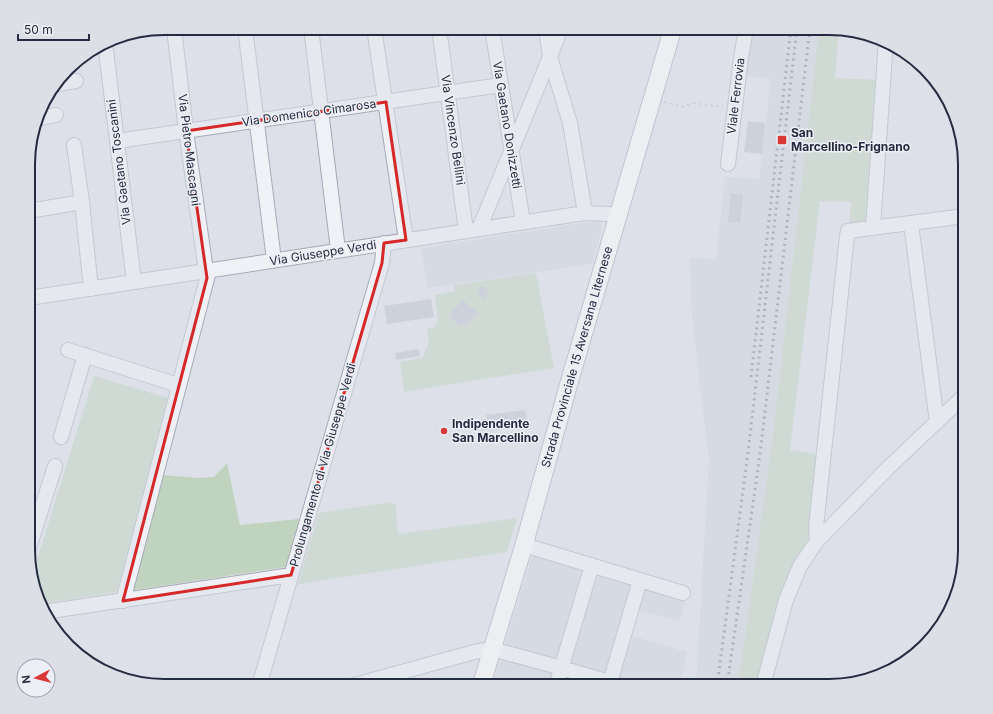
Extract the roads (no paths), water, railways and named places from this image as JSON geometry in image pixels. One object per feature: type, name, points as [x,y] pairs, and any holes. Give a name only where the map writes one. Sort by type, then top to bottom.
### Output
[{"type":"main road","name":"Strada Provinciale 15 Aversana Liternese","points":[[483,679],[524,545],[569,383],[671,35]]},
{"type":"street","name":"Via Pietro Mascagni","points":[[175,35],[186,131],[207,271]]},
{"type":"street","points":[[246,35],[274,260]]},
{"type":"street","points":[[312,35],[338,250]]},
{"type":"street","points":[[375,35],[406,240]]},
{"type":"street","name":"Via Vincenzo Bellini","points":[[440,35],[448,92],[473,230]]},
{"type":"street","name":"Via Gaetano Donizzetti","points":[[493,35],[523,222]]},
{"type":"street","points":[[547,35],[550,57],[570,124],[585,213]]},
{"type":"street","points":[[473,230],[512,151],[558,35]]},
{"type":"street","name":"Viale Ferrovia","points":[[728,164],[745,35]]},
{"type":"street","points":[[873,227],[885,48]]},
{"type":"street","name":"Via Gaetano Toscanini","points":[[106,49],[134,282]]},
{"type":"street","points":[[64,83],[76,81]]},
{"type":"street","name":"Via Domenico Cimarosa","points":[[117,141],[501,85]]},
{"type":"street","points":[[44,117],[56,115]]},
{"type":"street","points":[[74,145],[82,202],[91,289]]},
{"type":"street","points":[[35,209],[82,202]]},
{"type":"street","name":"Via Giuseppe Verdi","points":[[35,297],[585,213],[618,216]]},
{"type":"street","points":[[816,540],[816,527],[848,231],[958,217]]},
{"type":"street","points":[[910,224],[937,422]]},
{"type":"street","name":"Prolungamento di Via Giuseppe Verdi","points":[[261,679],[382,264],[384,243]]},
{"type":"street","points":[[123,601],[207,271]]},
{"type":"street","points":[[68,350],[178,385]]},
{"type":"street","points":[[61,437],[86,355]]},
{"type":"street","points":[[765,679],[786,600],[800,566],[816,540],[958,402]]},
{"type":"street","points":[[35,529],[55,466]]},
{"type":"street","points":[[524,545],[683,593]]},
{"type":"street","points":[[558,679],[592,565]]},
{"type":"street","points":[[50,611],[291,575]]},
{"type":"street","points":[[615,679],[640,580]]},
{"type":"street","points":[[376,679],[474,652],[492,649],[562,668],[596,679]]},
{"type":"railway","points":[[751,377],[790,35]]},
{"type":"railway","points":[[718,679],[748,453],[796,35]]},
{"type":"railway","points":[[728,679],[760,454],[809,35]]},
{"type":"place","name":"San Marcellino-Frignano","points":[[782,140]]},
{"type":"place","name":"Indipendente San Marcellino","points":[[444,431]]}]
